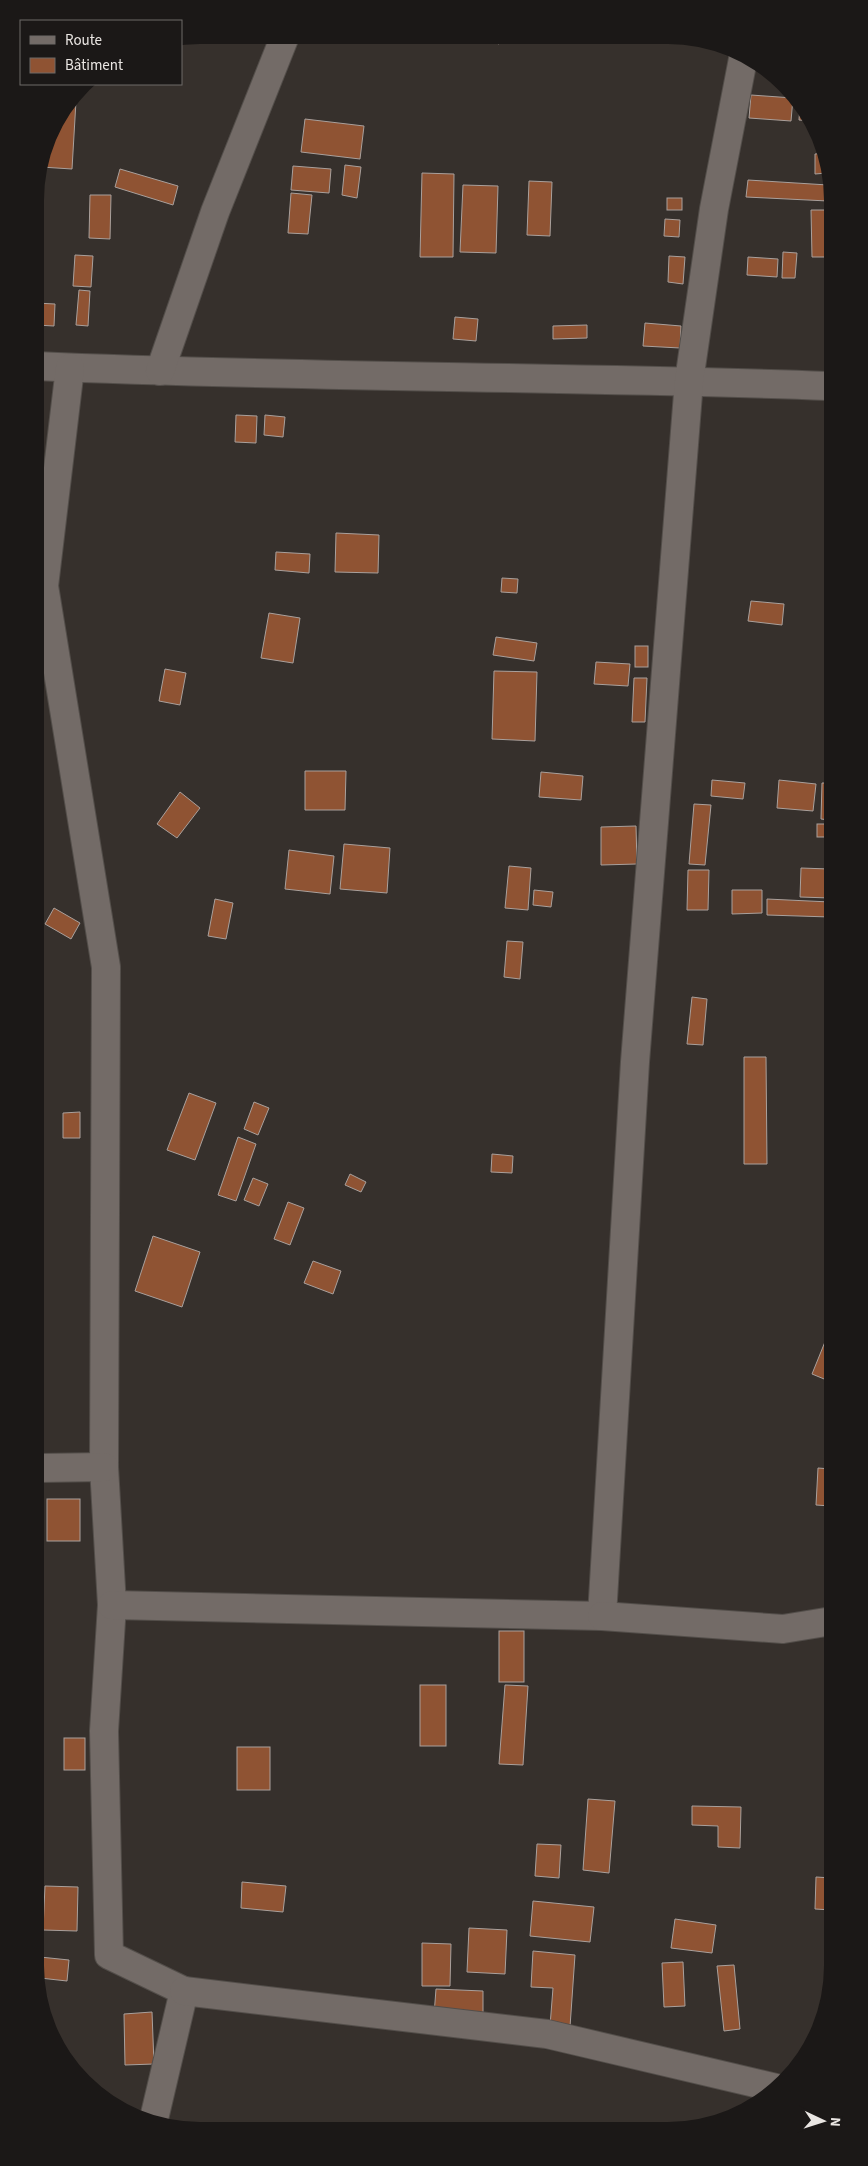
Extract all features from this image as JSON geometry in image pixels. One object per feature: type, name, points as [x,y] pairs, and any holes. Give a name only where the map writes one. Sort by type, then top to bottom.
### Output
[{"type":"street","points":[[160,370],[215,212],[282,44]]},
{"type":"street","points":[[602,1616],[635,1062],[689,381],[714,208],[742,63]]},
{"type":"street","points":[[44,366],[689,381],[824,386]]},
{"type":"street","points":[[70,368],[44,586],[106,966],[104,1467],[112,1605],[104,1731],[109,1955],[184,1990],[547,2034],[768,2086]]},
{"type":"street","points":[[44,1468],[104,1467]]},
{"type":"street","points":[[112,1605],[602,1616],[783,1629],[824,1622]]},
{"type":"street","points":[[155,2115],[184,1990]]},
{"type":"building","points":[[751,95],[786,98],[792,105],[791,121],[749,118]]},
{"type":"building","points":[[76,105],[72,169],[47,167],[60,131]]},
{"type":"building","points":[[305,119],[364,126],[360,159],[301,152]]},
{"type":"building","points":[[815,154],[817,154],[819,159],[822,173],[815,174]]},
{"type":"building","points":[[345,165],[361,167],[357,198],[342,195]]},
{"type":"building","points":[[293,166],[331,169],[329,193],[291,190]]},
{"type":"building","points":[[120,169],[178,186],[173,205],[115,187]]},
{"type":"building","points":[[422,173],[454,174],[453,257],[420,257]]},
{"type":"building","points":[[748,180],[823,185],[824,201],[746,197]]},
{"type":"building","points":[[529,181],[552,182],[550,236],[527,235]]},
{"type":"building","points":[[463,185],[498,186],[496,253],[460,252]]},
{"type":"building","points":[[291,193],[312,195],[308,234],[288,233]]},
{"type":"building","points":[[90,195],[111,195],[110,239],[89,238]]},
{"type":"building","points":[[667,198],[682,198],[682,210],[667,210]]},
{"type":"building","points":[[811,210],[824,210],[824,257],[812,257]]},
{"type":"building","points":[[665,219],[680,220],[679,237],[664,236]]},
{"type":"building","points":[[783,252],[797,253],[795,278],[782,278]]},
{"type":"building","points":[[75,255],[93,256],[91,287],[73,286]]},
{"type":"building","points":[[669,256],[685,257],[683,284],[668,282]]},
{"type":"building","points":[[748,257],[778,259],[777,277],[747,275]]},
{"type":"building","points":[[79,290],[90,291],[88,326],[76,325]]},
{"type":"building","points":[[44,303],[55,304],[54,326],[44,325]]},
{"type":"building","points":[[455,317],[478,319],[476,341],[453,339]]},
{"type":"building","points":[[645,323],[681,326],[680,348],[643,346]]},
{"type":"building","points":[[587,325],[587,338],[553,339],[553,326]]},
{"type":"building","points":[[236,415],[257,416],[256,443],[235,442]]},
{"type":"building","points":[[265,415],[285,417],[283,437],[264,435]]},
{"type":"building","points":[[336,533],[379,535],[378,573],[335,572]]},
{"type":"building","points":[[276,552],[310,554],[309,573],[275,570]]},
{"type":"building","points":[[502,578],[518,579],[517,593],[501,592]]},
{"type":"building","points":[[751,601],[784,604],[782,625],[748,621]]},
{"type":"building","points":[[269,613],[300,618],[293,663],[261,658]]},
{"type":"building","points":[[496,637],[537,643],[534,661],[493,655]]},
{"type":"building","points":[[635,646],[648,646],[648,667],[635,667]]},
{"type":"building","points":[[596,662],[630,664],[628,686],[594,684]]},
{"type":"building","points":[[165,669],[186,673],[180,705],[159,701]]},
{"type":"building","points":[[494,671],[537,672],[535,741],[492,739]]},
{"type":"building","points":[[634,678],[647,678],[645,722],[632,722]]},
{"type":"building","points":[[305,771],[346,771],[345,810],[305,810]]},
{"type":"building","points":[[541,772],[583,776],[581,800],[539,797]]},
{"type":"building","points":[[712,780],[745,783],[743,799],[711,796]]},
{"type":"building","points":[[779,780],[816,784],[813,811],[777,808]]},
{"type":"building","points":[[822,783],[824,783],[824,819],[821,819]]},
{"type":"building","points":[[180,792],[200,808],[177,838],[157,824]]},
{"type":"building","points":[[694,804],[711,805],[705,865],[689,864]]},
{"type":"building","points":[[817,824],[824,824],[824,837],[817,837]]},
{"type":"building","points":[[636,826],[637,864],[601,865],[601,827]]},
{"type":"building","points":[[344,844],[390,848],[387,893],[340,889]]},
{"type":"building","points":[[289,850],[334,856],[330,894],[285,889]]},
{"type":"building","points":[[509,866],[531,868],[528,910],[505,908]]},
{"type":"building","points":[[801,868],[824,869],[824,898],[800,897]]},
{"type":"building","points":[[688,870],[709,870],[708,910],[687,910]]},
{"type":"building","points":[[534,890],[553,892],[551,907],[533,905]]},
{"type":"building","points":[[732,890],[762,890],[762,913],[732,914]]},
{"type":"building","points":[[215,899],[233,903],[226,939],[208,936]]},
{"type":"building","points":[[767,899],[824,902],[824,917],[767,915]]},
{"type":"building","points":[[54,908],[80,923],[71,939],[45,924]]},
{"type":"building","points":[[507,941],[523,942],[520,979],[504,977]]},
{"type":"building","points":[[692,997],[707,999],[703,1045],[687,1044]]},
{"type":"building","points":[[744,1057],[766,1057],[767,1164],[744,1164]]},
{"type":"building","points":[[189,1093],[216,1103],[195,1160],[167,1150]]},
{"type":"building","points":[[254,1102],[269,1108],[258,1135],[244,1129]]},
{"type":"building","points":[[80,1112],[80,1138],[63,1138],[63,1113]]},
{"type":"building","points":[[238,1137],[256,1144],[236,1201],[218,1195]]},
{"type":"building","points":[[492,1154],[513,1156],[512,1173],[491,1172]]},
{"type":"building","points":[[350,1174],[366,1182],[361,1192],[345,1185]]},
{"type":"building","points":[[253,1178],[268,1184],[259,1206],[244,1200]]},
{"type":"building","points":[[288,1202],[304,1208],[290,1245],[274,1239]]},
{"type":"building","points":[[153,1236],[200,1252],[182,1307],[135,1291]]},
{"type":"building","points":[[313,1261],[341,1271],[333,1294],[304,1283]]},
{"type":"building","points":[[824,1344],[824,1379],[812,1374]]},
{"type":"building","points":[[818,1468],[824,1468],[824,1506],[816,1505]]},
{"type":"building","points":[[47,1499],[80,1499],[80,1541],[47,1541]]},
{"type":"building","points":[[499,1631],[524,1631],[524,1682],[499,1682]]},
{"type":"building","points":[[420,1685],[446,1685],[446,1746],[420,1746]]},
{"type":"building","points":[[505,1685],[528,1686],[523,1765],[499,1764]]},
{"type":"building","points":[[64,1738],[85,1738],[85,1770],[64,1770]]},
{"type":"building","points":[[237,1747],[270,1747],[270,1790],[237,1790]]},
{"type":"building","points":[[588,1799],[615,1801],[609,1873],[583,1870]]},
{"type":"building","points":[[692,1806],[741,1807],[740,1848],[718,1847],[718,1826],[692,1825]]},
{"type":"building","points":[[537,1844],[561,1845],[559,1878],[535,1876]]},
{"type":"building","points":[[816,1877],[824,1878],[824,1910],[815,1909]]},
{"type":"building","points":[[242,1882],[286,1886],[283,1912],[241,1908]]},
{"type":"building","points":[[45,1886],[78,1887],[77,1931],[44,1930]]},
{"type":"building","points":[[533,1901],[594,1907],[590,1942],[530,1936]]},
{"type":"building","points":[[675,1919],[716,1925],[712,1953],[671,1948]]},
{"type":"building","points":[[469,1928],[507,1930],[505,1974],[467,1972]]},
{"type":"building","points":[[422,1943],[451,1944],[450,1986],[422,1986]]},
{"type":"building","points":[[533,1951],[575,1955],[570,2027],[550,2026],[553,1988],[531,1987]]},
{"type":"building","points":[[44,1957],[69,1960],[67,1981],[45,1979]]},
{"type":"building","points":[[683,1962],[685,2006],[664,2007],[662,1963]]},
{"type":"building","points":[[734,1965],[740,2029],[724,2031],[717,1966]]},
{"type":"building","points":[[436,1989],[483,1991],[483,2016],[434,2015]]},
{"type":"building","points":[[152,2012],[154,2064],[125,2065],[124,2014]]}]
